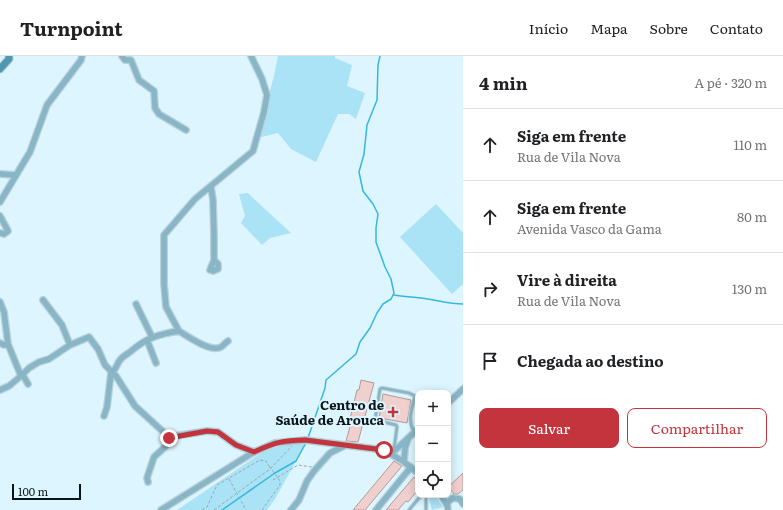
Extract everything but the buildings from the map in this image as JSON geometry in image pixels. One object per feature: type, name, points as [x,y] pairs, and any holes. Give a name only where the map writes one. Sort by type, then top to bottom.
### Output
[{"type":"street","points":[[0,69],[9,59],[9,56]]},
{"type":"street","points":[[0,202],[30,152],[47,105],[81,60],[82,56]]},
{"type":"street","points":[[122,56],[125,60],[131,60],[139,80],[154,90],[155,108],[159,114],[186,130]]},
{"type":"street","points":[[228,341],[220,348],[215,348],[198,342],[179,331],[166,307],[164,284],[164,235],[194,199],[253,151],[264,112],[267,95],[262,79],[251,56]]},
{"type":"street","points":[[0,174],[16,175]]},
{"type":"street","points":[[211,186],[214,222],[214,260]]},
{"type":"street","points":[[0,216],[8,229],[8,231],[4,234],[0,234]]},
{"type":"street","points":[[43,300],[62,325],[70,345]]},
{"type":"street","points":[[0,302],[4,312],[8,344],[21,376],[24,377],[28,384]]},
{"type":"street","points":[[136,304],[150,338],[156,363]]},
{"type":"street","points":[[104,416],[107,407],[111,373],[115,370],[120,360],[137,345],[150,338],[161,334],[179,331]]},
{"type":"street","points":[[0,390],[9,386],[29,368],[49,359],[70,345],[89,337],[98,349],[105,366],[116,376],[135,406],[169,438]]},
{"type":"street","points":[[0,343],[4,345],[8,344]]},
{"type":"street","points":[[451,400],[463,389]]},
{"type":"street","points":[[169,438],[207,431],[218,432],[236,445],[254,452]]},
{"type":"street","points":[[392,452],[415,432]]},
{"type":"street","points":[[404,462],[405,448],[409,437]]},
{"type":"street","points":[[148,482],[147,478],[154,457],[165,447],[169,438]]},
{"type":"street","points":[[161,510],[244,458],[274,442],[307,440],[384,450],[392,452],[415,470]]},
{"type":"street","points":[[236,445],[244,458]]},
{"type":"street","points":[[291,510],[299,500],[307,482],[318,467],[330,453],[344,446]]},
{"type":"street","points":[[376,510],[411,467]]},
{"type":"street","points":[[443,498],[448,508]]},
{"type":"street","points":[[448,508],[449,501],[453,498],[458,498],[463,505],[462,510]]},
{"type":"lane","points":[[392,452],[397,427],[396,425],[375,420],[380,389],[410,392],[414,394],[415,396],[410,425],[415,430]]},
{"type":"lane","points":[[409,510],[419,498]]},
{"type":"lane","points":[[425,498],[426,510]]},
{"type":"path","points":[[214,510],[270,469],[292,447],[296,440]]},
{"type":"path","points":[[202,510],[207,507],[217,485],[260,460],[266,461],[277,475],[280,485],[262,510]]},
{"type":"path","points":[[273,480],[298,465],[318,467]]},
{"type":"path","points":[[228,479],[246,510]]},
{"type":"shaded area","points":[[278,56],[335,56],[335,58],[352,65],[347,86],[365,93],[356,119],[349,114],[338,114],[316,162],[291,149],[278,133],[257,138]]},
{"type":"shaded area","points":[[248,193],[291,233],[270,238],[262,245],[241,223],[245,216],[239,194]]},
{"type":"shaded area","points":[[436,204],[463,233],[463,284],[452,294],[400,237]]},
{"type":"shaded area","points":[[290,443],[306,443],[275,499],[267,510],[177,510],[264,451]]},
{"type":"shaded area","points":[[429,498],[437,498],[443,507],[432,510]]},
{"type":"waterway","points":[[308,438],[325,388],[326,380],[356,354],[360,342],[370,328],[377,313],[383,304],[391,299],[394,293],[391,279],[376,242],[378,214],[373,204],[363,191],[359,172],[364,154],[367,125],[377,100],[378,65],[380,56]]},
{"type":"waterway","points":[[394,295],[463,304]]},
{"type":"waterway","points":[[222,510],[275,473],[296,461],[307,441]]},
{"type":"place","name":"Centro de Saúde de Arouca","points":[[393,412]]},
{"type":"route","points":[[169,438],[207,431],[218,432],[236,445],[254,452],[274,442],[296,440],[384,450]]}]
